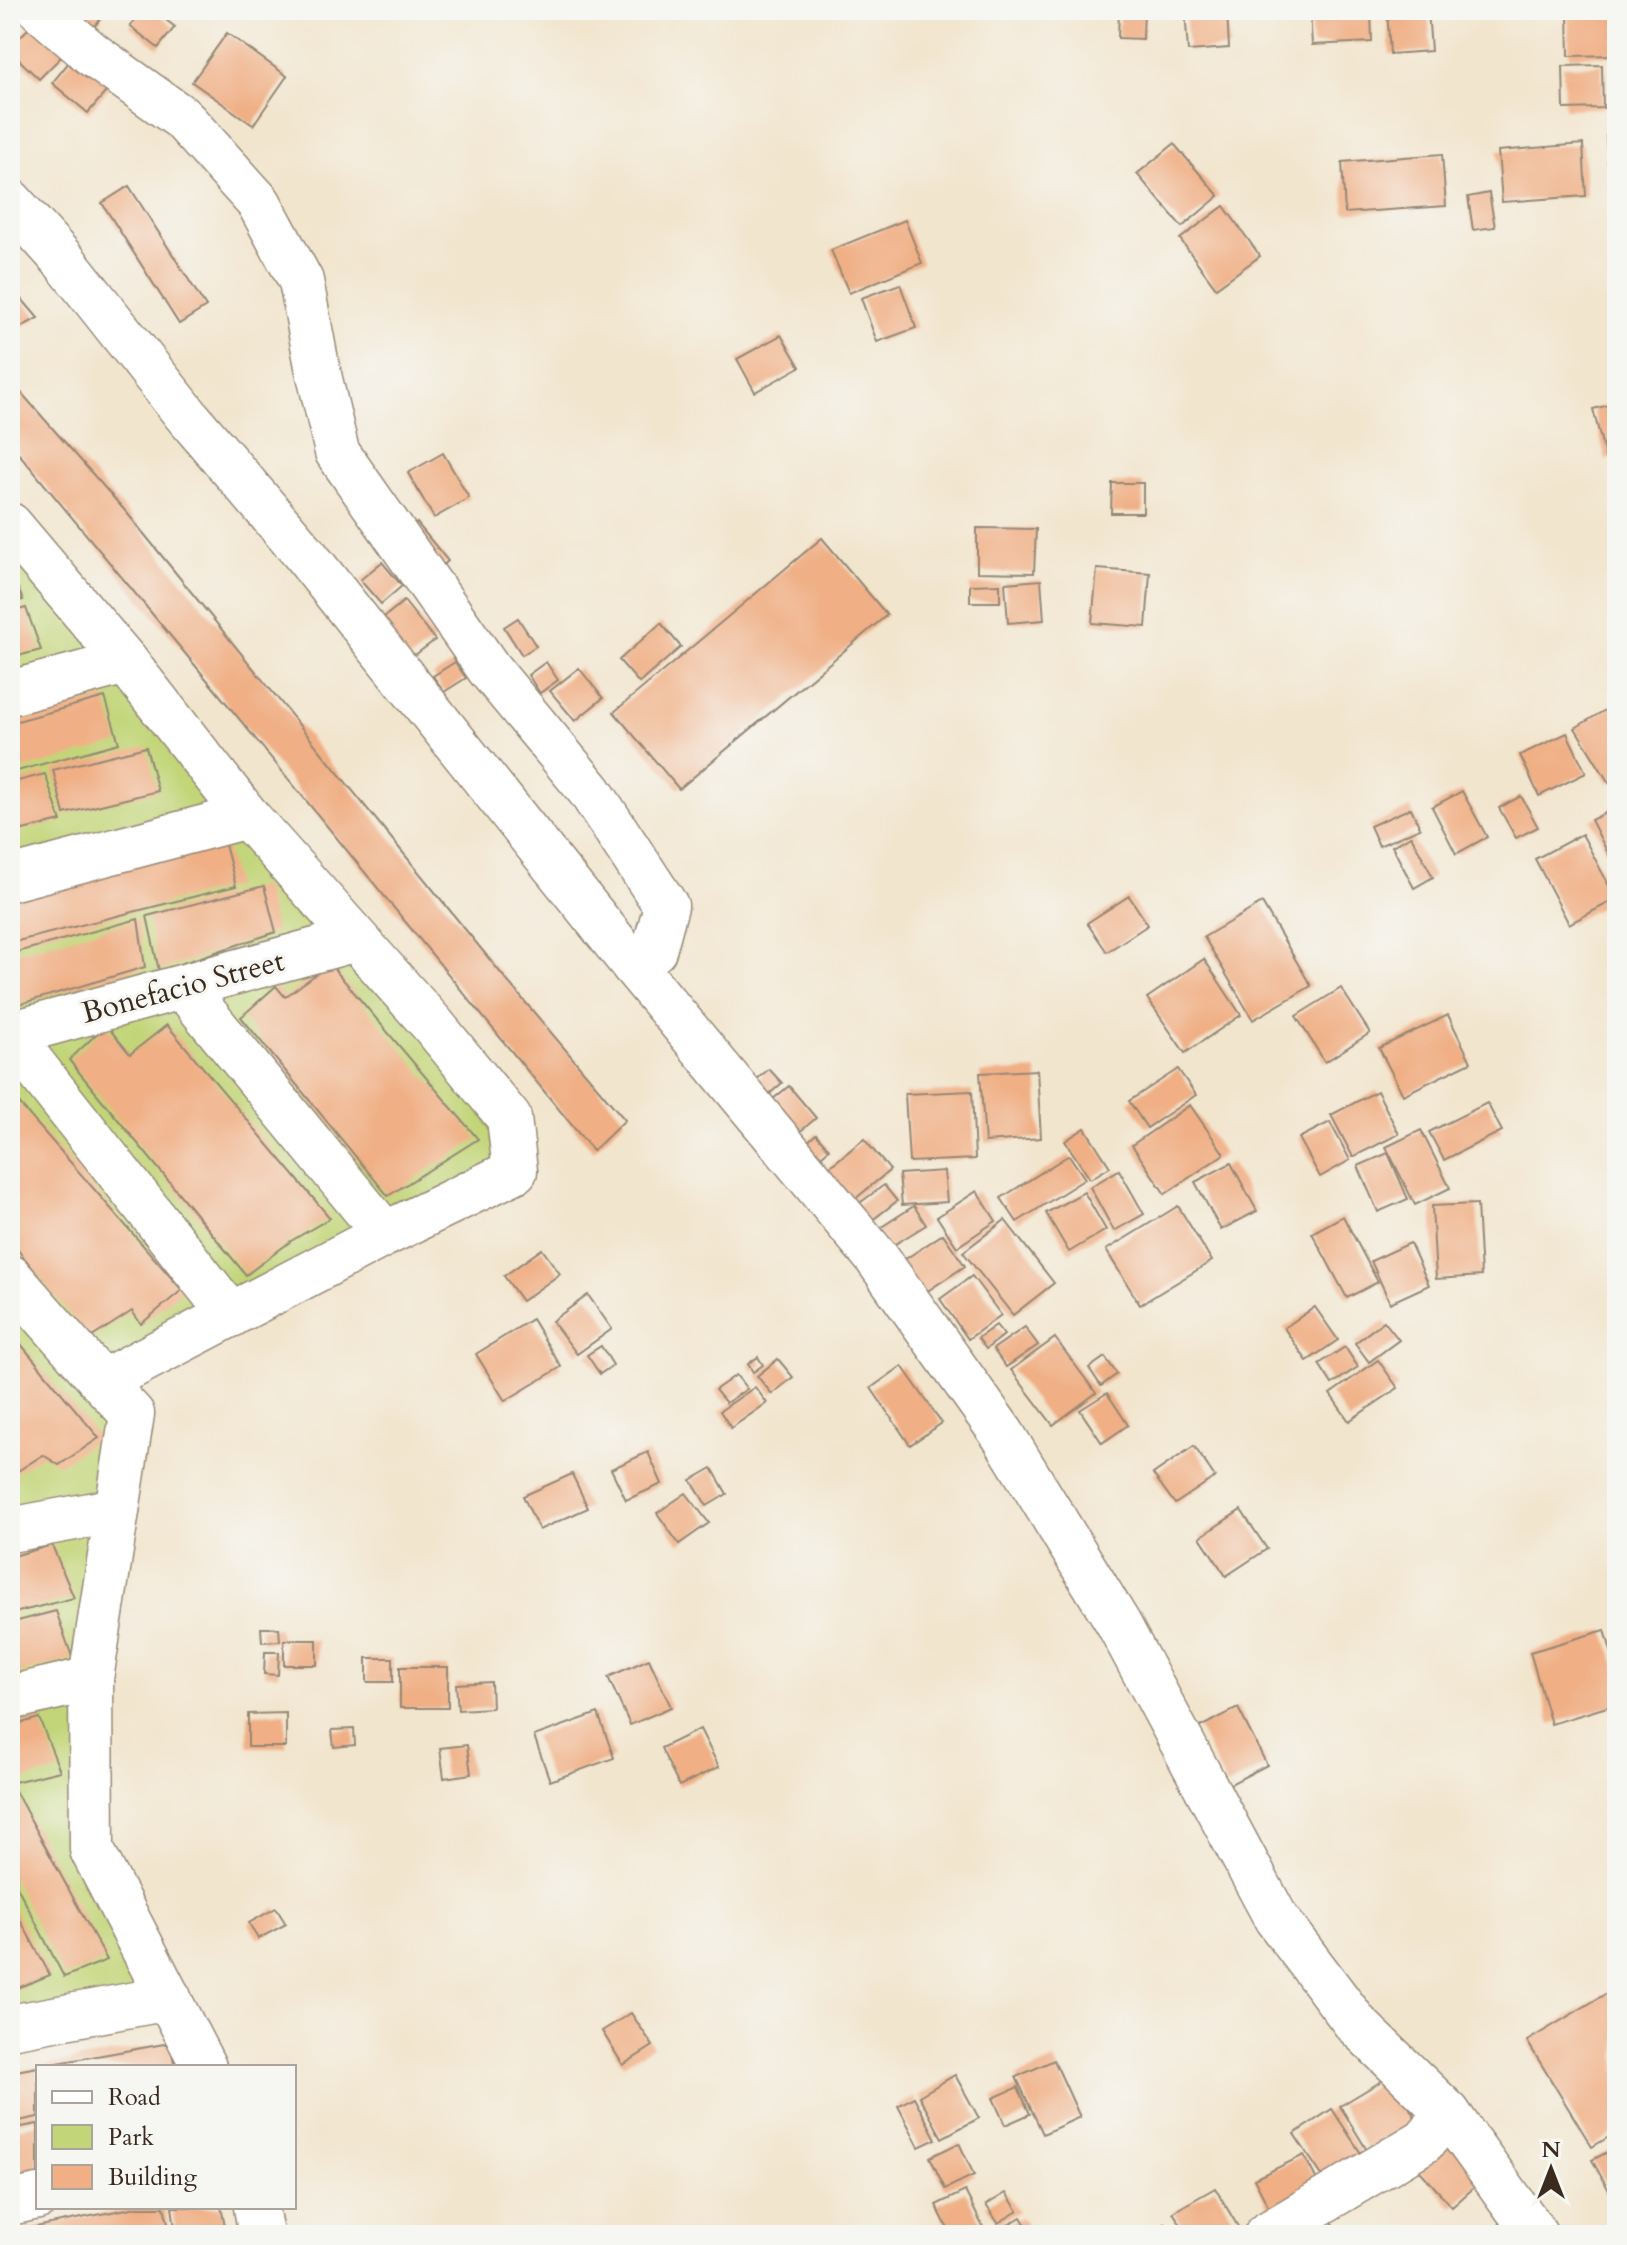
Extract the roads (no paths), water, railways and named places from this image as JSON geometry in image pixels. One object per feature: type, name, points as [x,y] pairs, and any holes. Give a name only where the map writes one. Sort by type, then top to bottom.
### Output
[{"type":"street","points":[[41,10],[92,54],[182,118],[259,203],[301,281],[337,452],[489,669],[590,791],[666,906],[654,950],[634,966]]},
{"type":"street","points":[[10,201],[65,262],[187,416],[303,552],[634,966],[876,1257],[1003,1435],[1118,1623],[1276,1918],[1356,2024],[1448,2113],[1536,2235]]},
{"type":"street","points":[[10,525],[126,662],[247,816],[433,1025],[509,1118],[515,1171],[385,1234],[102,1382]]},
{"type":"street","points":[[10,693],[126,662]]},
{"type":"street","points":[[10,879],[247,816]]},
{"type":"street","name":"Bonefacio Street","points":[[10,1034],[356,939]]},
{"type":"street","points":[[184,988],[385,1234]]},
{"type":"street","points":[[10,1034],[231,1315]]},
{"type":"street","points":[[10,1277],[132,1414],[91,1679],[92,1850],[203,2065]]},
{"type":"street","points":[[10,1530],[117,1510]]},
{"type":"street","points":[[10,1698],[91,1679]]},
{"type":"street","points":[[10,2027],[169,1998]]},
{"type":"street","points":[[1266,2235],[1424,2141],[1448,2113]]},
{"type":"street","points":[[10,2203],[36,2197]]},
{"type":"street","points":[[256,2209],[261,2235]]}]
